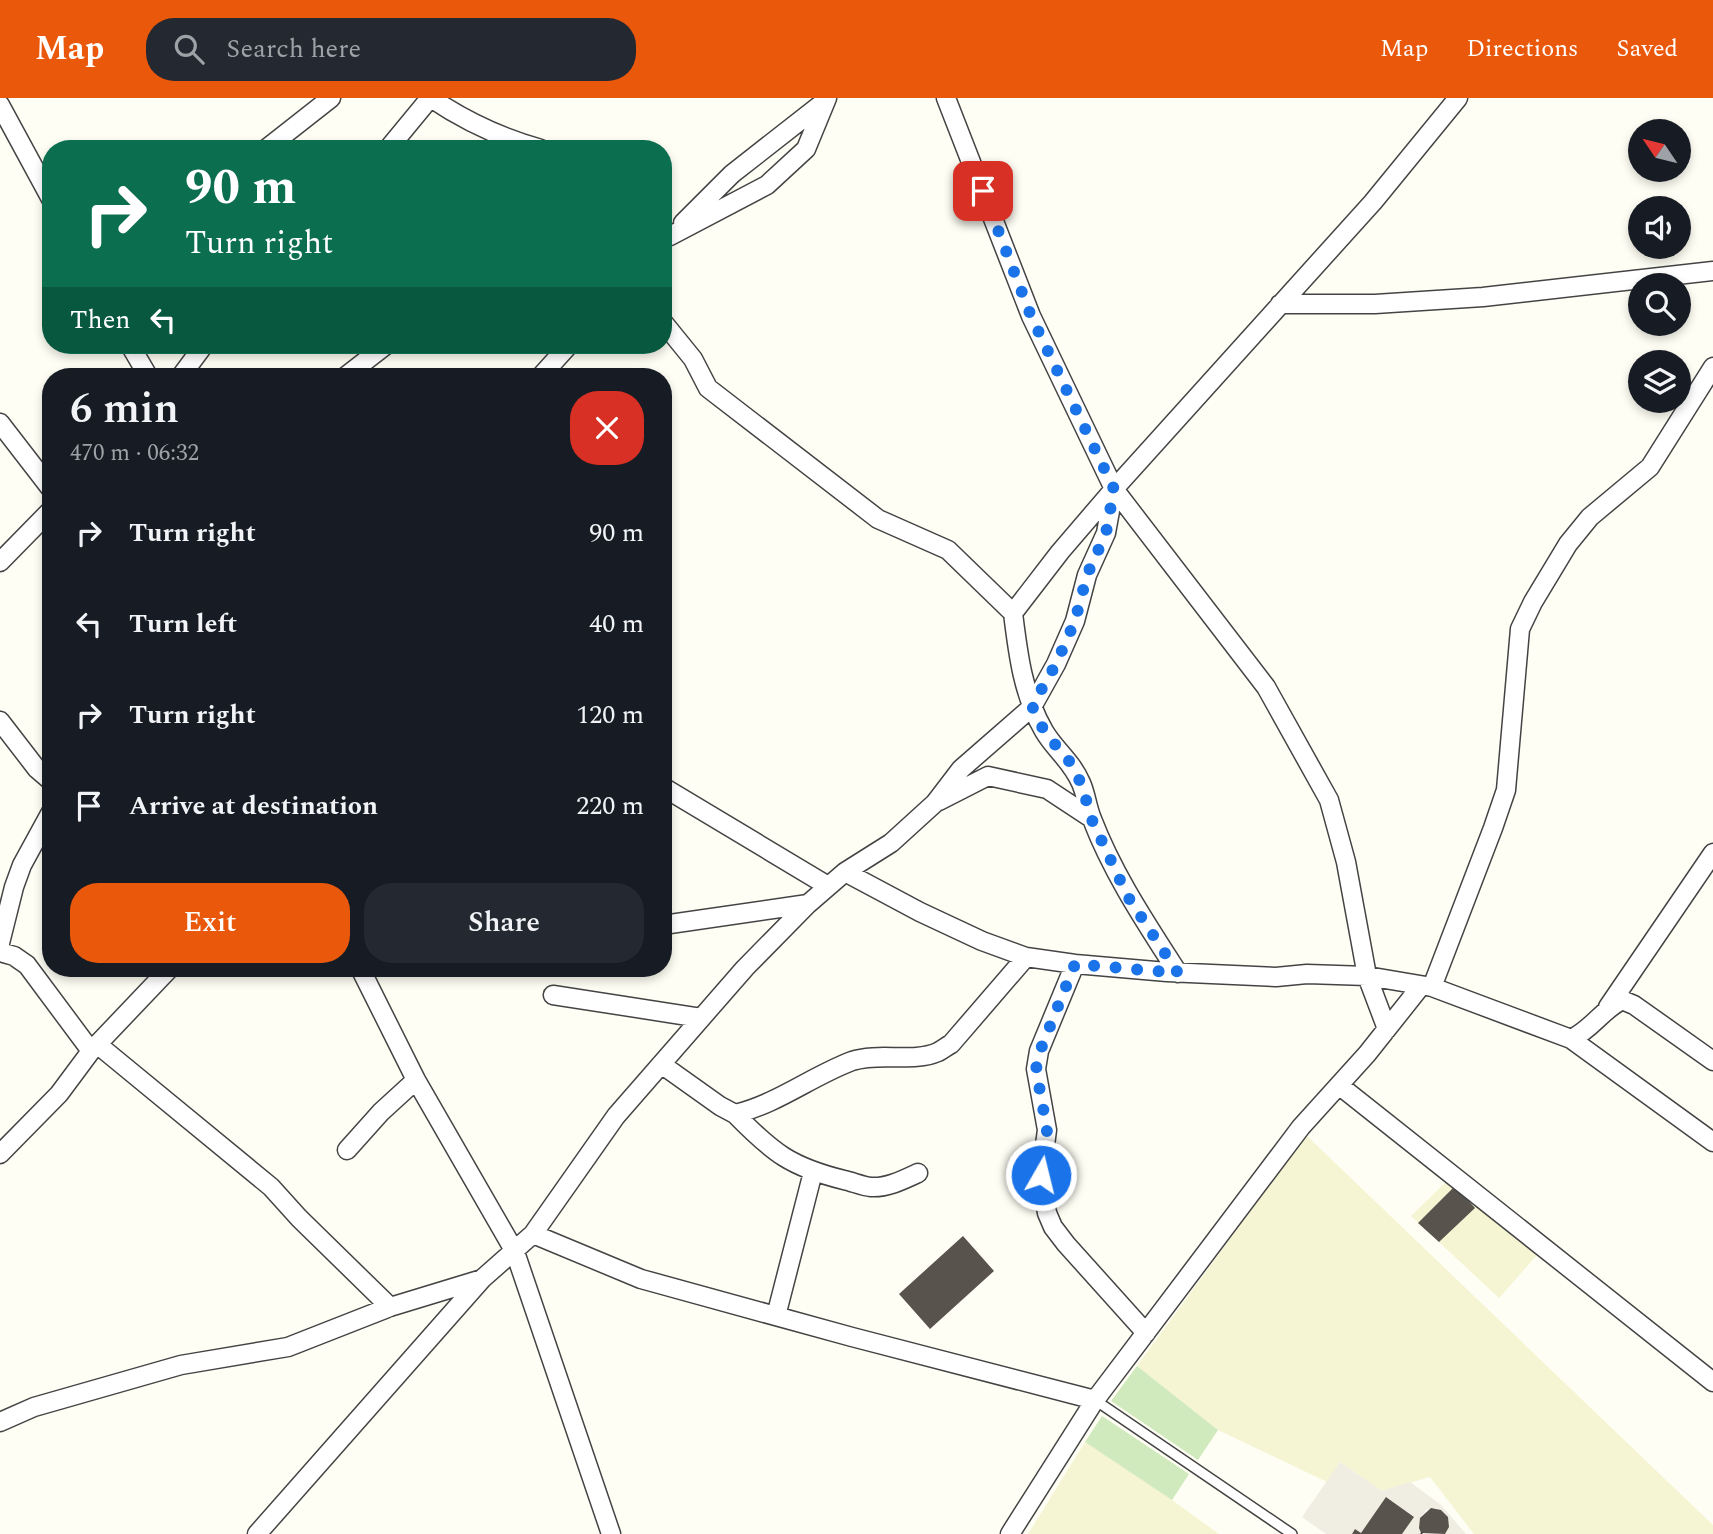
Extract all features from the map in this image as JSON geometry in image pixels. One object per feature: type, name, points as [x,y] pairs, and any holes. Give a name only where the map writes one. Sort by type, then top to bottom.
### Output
[{"type":"street","points":[[277,140],[331,98]]},
{"type":"street","points":[[395,140],[430,98],[510,140]]},
{"type":"street","points":[[946,98],[1031,316],[1114,489],[1266,687],[1329,800],[1346,862],[1367,976],[1387,1029]]},
{"type":"street","points":[[1013,613],[1114,489],[1373,202],[1458,98]]},
{"type":"street","points":[[672,230],[732,174],[828,99]]},
{"type":"street","points":[[672,233],[767,185],[806,149],[828,99]]},
{"type":"street","points":[[0,105],[42,182]]},
{"type":"street","points":[[1280,304],[1375,304],[1470,298],[1713,271]]},
{"type":"street","points":[[672,333],[692,359],[708,388],[878,519],[948,550],[1013,613],[1018,662],[1032,706],[1045,733],[1068,759],[1082,785],[1091,818],[1128,897],[1178,973]]},
{"type":"street","points":[[357,368],[375,354]]},
{"type":"street","points":[[548,368],[561,354]]},
{"type":"street","points":[[1010,1534],[1095,1400],[1301,1127],[1426,986],[1493,828],[1506,790],[1520,629],[1533,602],[1569,544],[1590,517],[1650,467],[1713,368]]},
{"type":"street","points":[[0,423],[42,477]]},
{"type":"street","points":[[257,1534],[482,1279],[533,1234],[616,1116],[745,968],[808,904],[845,872],[891,843],[935,803],[961,769],[1032,706],[1056,664],[1075,621],[1087,575],[1106,533],[1114,489]]},
{"type":"street","points":[[0,562],[42,519]]},
{"type":"street","points":[[0,721],[42,773]]},
{"type":"street","points":[[935,803],[989,776],[1046,789],[1091,818]]},
{"type":"street","points":[[672,792],[828,887]]},
{"type":"street","points":[[0,943],[22,865],[42,828]]},
{"type":"street","points":[[1571,1039],[1580,1035],[1608,1007],[1713,853]]},
{"type":"street","points":[[845,872],[920,912],[982,941],[1026,957],[1178,973],[1367,976],[1426,986],[1571,1039],[1713,1142]]},
{"type":"street","points":[[672,924],[808,904]]},
{"type":"street","points":[[0,952],[27,965],[94,1047],[271,1187],[390,1307]]},
{"type":"street","points":[[735,1114],[757,1109],[854,1061],[875,1056],[937,1053],[951,1044],[1026,957]]},
{"type":"street","points":[[1075,964],[1040,1051],[1036,1069],[1046,1122],[1041,1175],[1047,1213],[1053,1227],[1066,1244],[1146,1333]]},
{"type":"street","points":[[0,1154],[59,1094],[94,1047],[161,977]]},
{"type":"street","points":[[364,977],[415,1080],[515,1252],[611,1534]]},
{"type":"street","points":[[553,995],[701,1018]]},
{"type":"street","points":[[1608,1007],[1622,1000],[1634,1005],[1713,1061]]},
{"type":"street","points":[[661,1064],[735,1114],[765,1145],[813,1172],[872,1187],[892,1184],[918,1173]]},
{"type":"street","points":[[347,1150],[415,1080]]},
{"type":"street","points":[[1340,1086],[1713,1382]]},
{"type":"street","points":[[776,1316],[813,1172]]},
{"type":"street","points":[[533,1234],[640,1279],[1095,1400]]},
{"type":"street","points":[[0,1422],[34,1407],[181,1365],[288,1347],[390,1307],[482,1279]]},
{"type":"lane","points":[[1095,1400],[1292,1534]]},
{"type":"green space","points":[[1306,1135],[1713,1525],[1713,1534],[1474,1534],[1430,1477],[1382,1491],[1340,1462],[1327,1482],[1218,1430],[1137,1366]]},
{"type":"green space","points":[[1453,1175],[1544,1247],[1499,1298],[1411,1216]]},
{"type":"green space","points":[[1137,1366],[1218,1430],[1198,1460],[1111,1401]]},
{"type":"green space","points":[[1102,1416],[1189,1474],[1172,1500],[1085,1442]]},
{"type":"green space","points":[[1085,1442],[1172,1500],[1219,1534],[1028,1534]]},
{"type":"shaded area","points":[[1340,1462],[1382,1491],[1410,1482],[1440,1504],[1466,1534],[1445,1534],[1449,1527],[1448,1517],[1436,1508],[1426,1510],[1420,1518],[1419,1528],[1423,1534],[1402,1534],[1414,1517],[1387,1497],[1361,1533],[1355,1529],[1352,1534],[1326,1534],[1302,1517]]},
{"type":"building","points":[[1455,1186],[1475,1208],[1439,1242],[1418,1223]]},
{"type":"building","points":[[963,1236],[994,1271],[930,1329],[899,1294]]},
{"type":"building","points":[[1386,1497],[1414,1517],[1402,1534],[1352,1534],[1355,1529],[1361,1533]]},
{"type":"building","points":[[1431,1508],[1441,1510],[1448,1517],[1449,1527],[1445,1534],[1421,1533],[1420,1518]]},
{"type":"route","points":[[983,191],[1031,316],[1114,489],[1106,533],[1087,575],[1075,621],[1056,664],[1032,706],[1045,733],[1068,759],[1082,785],[1091,818],[1128,897],[1178,973],[1075,964],[1040,1051],[1036,1069],[1047,1130],[1041,1175]]}]
